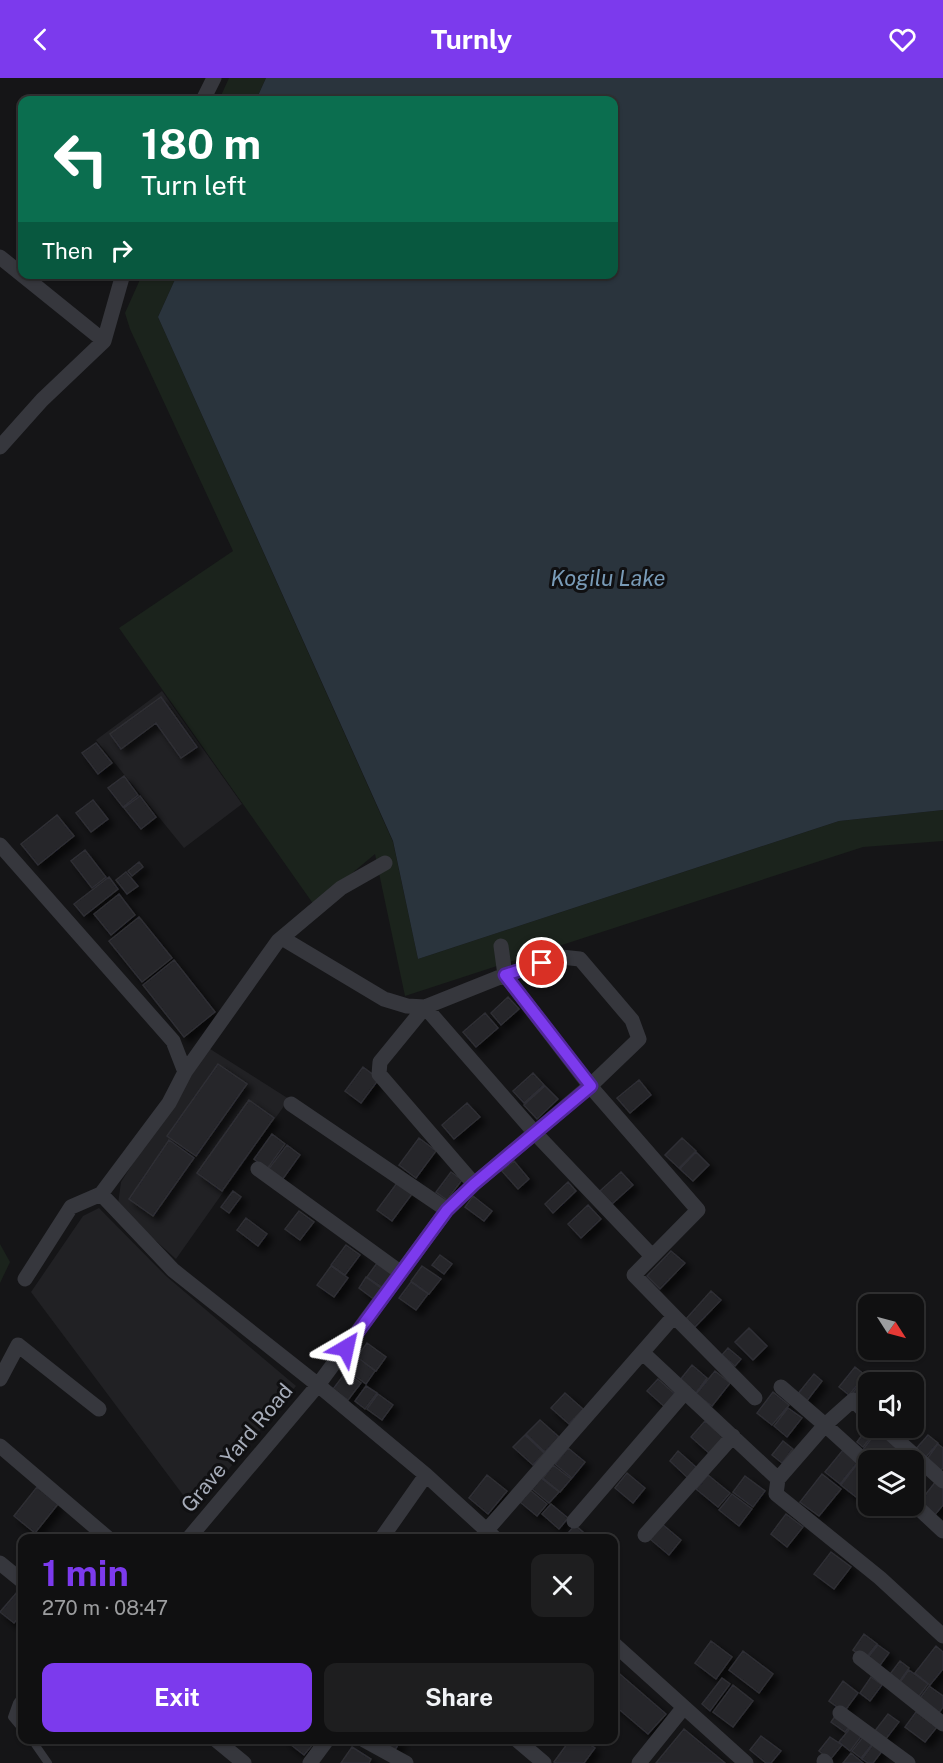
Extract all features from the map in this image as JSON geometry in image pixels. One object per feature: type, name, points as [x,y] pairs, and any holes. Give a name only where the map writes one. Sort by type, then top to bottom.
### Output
[{"type":"street","points":[[205,96],[214,78]]},
{"type":"street","points":[[0,257],[18,272]]},
{"type":"street","points":[[27,279],[104,341]]},
{"type":"street","points":[[0,447],[42,400],[104,341],[122,279]]},
{"type":"street","points":[[0,844],[173,1041],[185,1072]]},
{"type":"street","points":[[25,1279],[71,1207],[100,1194],[169,1103],[185,1072],[278,941],[341,888],[385,863]]},
{"type":"street","points":[[287,941],[384,999],[407,1006],[425,1007],[505,975]]},
{"type":"street","points":[[501,946],[505,975],[591,1086],[698,1210],[634,1275],[755,1398]]},
{"type":"street","name":"Grave Yard Road","points":[[192,1534],[318,1385],[447,1210],[474,1184],[591,1086],[639,1039],[632,1020],[580,959],[561,957],[505,975]]},
{"type":"street","points":[[425,1007],[535,1133],[652,1256]]},
{"type":"street","points":[[425,1007],[380,1062],[379,1074],[474,1184]]},
{"type":"street","points":[[291,1104],[447,1210]]},
{"type":"street","points":[[258,1169],[400,1272]]},
{"type":"street","points":[[100,1194],[173,1270],[318,1385],[426,1475],[490,1534]]},
{"type":"street","points":[[492,1534],[674,1316]]},
{"type":"street","points":[[0,1379],[18,1345],[99,1409]]},
{"type":"street","points":[[643,1353],[778,1479]]},
{"type":"street","points":[[782,1387],[858,1455]]},
{"type":"street","points":[[574,1521],[685,1392]]},
{"type":"street","points":[[858,1405],[853,1400],[825,1425],[778,1479],[776,1494],[880,1578],[943,1636]]},
{"type":"street","points":[[645,1535],[733,1436]]},
{"type":"street","points":[[895,1438],[943,1481]]},
{"type":"street","points":[[0,1446],[103,1534]]},
{"type":"street","points":[[385,1534],[426,1475]]},
{"type":"street","points":[[924,1513],[943,1530]]},
{"type":"street","points":[[0,1563],[18,1578]]},
{"type":"street","points":[[618,1648],[746,1763]]},
{"type":"street","points":[[860,1658],[943,1724]]},
{"type":"street","points":[[639,1763],[684,1707]]},
{"type":"street","points":[[840,1713],[908,1763]]},
{"type":"street","points":[[221,1744],[244,1763]]},
{"type":"street","points":[[310,1763],[324,1744]]},
{"type":"street","points":[[368,1744],[380,1757],[406,1763]]},
{"type":"street","points":[[522,1744],[544,1763]]},
{"type":"lane","points":[[18,1702],[12,1717],[18,1725]]},
{"type":"lane","points":[[35,1744],[48,1763]]},
{"type":"shaded area","points":[[229,78],[266,78],[258,96],[221,96]]},
{"type":"shaded area","points":[[140,279],[175,279],[158,317],[393,842],[418,959],[839,821],[943,810],[943,841],[863,847],[405,996],[375,854],[314,905],[119,628],[233,551],[130,329],[125,313]]},
{"type":"shaded area","points":[[162,691],[242,804],[184,848],[96,740]]},
{"type":"shaded area","points":[[207,1047],[289,1099],[176,1259],[118,1204],[121,1182]]},
{"type":"shaded area","points":[[99,1208],[166,1276],[296,1386],[195,1511],[31,1292],[83,1216]]},
{"type":"shaded area","points":[[0,1244],[10,1262],[0,1283]]},
{"type":"water","name":"Kogilu Lake","points":[[266,78],[943,78],[943,810],[839,821],[418,959],[393,841],[158,317],[175,279],[618,279],[618,96],[258,96]]},
{"type":"building","points":[[161,697],[197,747],[181,758],[156,723],[121,749],[110,734]]},
{"type":"building","points":[[96,743],[112,763],[98,774],[82,753]]},
{"type":"building","points":[[124,776],[138,795],[123,807],[108,788]]},
{"type":"building","points":[[140,796],[156,817],[141,829],[124,808]]},
{"type":"building","points":[[93,800],[108,819],[91,832],[76,813]]},
{"type":"building","points":[[57,815],[74,836],[38,865],[21,844]]},
{"type":"building","points":[[85,850],[106,877],[92,888],[71,861]]},
{"type":"building","points":[[139,862],[143,867],[132,876],[128,871]]},
{"type":"building","points":[[126,872],[138,886],[127,894],[116,880]]},
{"type":"building","points":[[109,877],[118,889],[84,916],[74,904]]},
{"type":"building","points":[[119,894],[135,915],[111,935],[94,914]]},
{"type":"building","points":[[139,917],[172,958],[142,982],[109,941]]},
{"type":"building","points":[[174,960],[215,1012],[184,1037],[143,985]]},
{"type":"building","points":[[508,997],[519,1009],[501,1025],[491,1013]]},
{"type":"building","points":[[485,1013],[498,1028],[476,1047],[463,1032]]},
{"type":"building","points":[[218,1064],[247,1084],[196,1156],[167,1136]]},
{"type":"building","points":[[363,1067],[379,1079],[361,1103],[345,1091]]},
{"type":"building","points":[[533,1073],[544,1085],[524,1103],[513,1091]]},
{"type":"building","points":[[639,1080],[651,1095],[630,1113],[617,1098]]},
{"type":"building","points":[[545,1086],[558,1099],[537,1119],[524,1105]]},
{"type":"building","points":[[249,1100],[274,1118],[222,1191],[197,1173]]},
{"type":"building","points":[[467,1103],[480,1117],[454,1139],[442,1125]]},
{"type":"building","points":[[272,1134],[285,1144],[267,1169],[254,1159]]},
{"type":"building","points":[[419,1138],[436,1151],[416,1178],[399,1165]]},
{"type":"building","points":[[682,1138],[696,1151],[679,1168],[665,1155]]},
{"type":"building","points":[[169,1140],[194,1158],[153,1216],[129,1199]]},
{"type":"building","points":[[287,1145],[300,1155],[282,1180],[268,1170]]},
{"type":"building","points":[[696,1152],[709,1165],[693,1181],[680,1169]]},
{"type":"building","points":[[514,1161],[529,1179],[518,1189],[502,1171]]},
{"type":"building","points":[[451,1172],[462,1180],[447,1200],[436,1192]]},
{"type":"building","points":[[621,1172],[633,1185],[612,1204],[600,1191]]},
{"type":"building","points":[[568,1182],[576,1191],[553,1213],[545,1204]]},
{"type":"building","points":[[397,1183],[412,1194],[392,1221],[377,1210]]},
{"type":"building","points":[[233,1191],[241,1197],[229,1213],[221,1207]]},
{"type":"building","points":[[473,1196],[492,1211],[484,1221],[465,1207]]},
{"type":"building","points":[[588,1205],[601,1219],[581,1238],[568,1224]]},
{"type":"building","points":[[299,1211],[314,1222],[300,1240],[285,1229]]},
{"type":"building","points":[[246,1218],[267,1234],[258,1246],[237,1230]]},
{"type":"building","points":[[346,1245],[360,1255],[345,1275],[331,1265]]},
{"type":"building","points":[[671,1251],[685,1263],[660,1289],[647,1276]]},
{"type":"building","points":[[440,1255],[452,1264],[444,1274],[432,1265]]},
{"type":"building","points":[[377,1263],[393,1275],[383,1288],[367,1277]]},
{"type":"building","points":[[331,1266],[348,1278],[334,1297],[317,1285]]},
{"type":"building","points":[[422,1266],[441,1279],[429,1294],[411,1281]]},
{"type":"building","points":[[366,1277],[382,1289],[375,1300],[359,1288]]},
{"type":"building","points":[[411,1282],[428,1294],[416,1310],[399,1298]]},
{"type":"building","points":[[711,1291],[721,1300],[695,1327],[686,1319]]},
{"type":"building","points":[[749,1328],[767,1346],[753,1360],[735,1342]]},
{"type":"building","points":[[367,1343],[386,1357],[376,1371],[357,1357]]},
{"type":"building","points":[[728,1348],[741,1359],[735,1366],[722,1355]]},
{"type":"building","points":[[357,1357],[375,1371],[366,1384],[347,1370]]},
{"type":"building","points":[[692,1365],[707,1378],[696,1393],[680,1380]]},
{"type":"building","points":[[855,1367],[861,1372],[858,1372],[858,1384],[849,1395],[839,1387]]},
{"type":"building","points":[[715,1371],[730,1383],[712,1406],[696,1394]]},
{"type":"building","points":[[346,1372],[361,1383],[348,1400],[333,1389]]},
{"type":"building","points":[[814,1374],[822,1381],[806,1402],[797,1395]]},
{"type":"building","points":[[658,1379],[677,1396],[666,1408],[647,1391]]},
{"type":"building","points":[[366,1386],[377,1393],[365,1409],[355,1401]]},
{"type":"building","points":[[858,1386],[858,1399],[852,1394]]},
{"type":"building","points":[[773,1392],[789,1405],[772,1425],[757,1413]]},
{"type":"building","points":[[565,1393],[583,1409],[569,1424],[551,1408]]},
{"type":"building","points":[[378,1394],[393,1405],[382,1420],[367,1409]]},
{"type":"building","points":[[788,1408],[802,1418],[787,1437],[774,1426]]},
{"type":"building","points":[[540,1420],[559,1437],[545,1452],[526,1434]]},
{"type":"building","points":[[705,1421],[724,1438],[710,1454],[691,1437]]},
{"type":"building","points":[[525,1435],[544,1453],[533,1465],[513,1447]]},
{"type":"building","points":[[928,1435],[938,1443],[925,1458],[924,1450],[915,1450]]},
{"type":"building","points":[[860,1438],[870,1438],[863,1447],[857,1442]]},
{"type":"building","points":[[872,1438],[888,1438],[898,1446],[895,1450],[863,1450]]},
{"type":"building","points":[[783,1441],[793,1449],[782,1463],[772,1455]]},
{"type":"building","points":[[938,1444],[943,1448],[943,1468],[941,1470],[927,1459]]},
{"type":"building","points":[[568,1448],[585,1462],[572,1478],[555,1464]]},
{"type":"building","points":[[843,1450],[858,1462],[840,1484],[825,1472]]},
{"type":"building","points":[[678,1451],[697,1468],[688,1478],[670,1461]]},
{"type":"building","points":[[858,1463],[858,1494],[856,1497],[841,1485]]},
{"type":"building","points":[[553,1465],[571,1479],[560,1492],[543,1478]]},
{"type":"building","points":[[627,1473],[645,1488],[633,1503],[615,1488]]},
{"type":"building","points":[[822,1474],[841,1489],[819,1516],[800,1502]]},
{"type":"building","points":[[487,1475],[507,1491],[488,1514],[469,1498]]},
{"type":"building","points":[[708,1475],[730,1493],[718,1507],[696,1489]]},
{"type":"building","points":[[745,1476],[765,1491],[753,1507],[733,1492]]},
{"type":"building","points":[[541,1478],[559,1492],[549,1503],[532,1489]]},
{"type":"building","points":[[936,1481],[943,1487],[943,1505],[934,1516],[924,1507],[924,1497]]},
{"type":"building","points":[[37,1487],[58,1504],[35,1533],[14,1516]]},
{"type":"building","points":[[530,1490],[547,1504],[537,1516],[520,1502]]},
{"type":"building","points":[[732,1494],[752,1509],[739,1526],[719,1510]]},
{"type":"building","points":[[551,1504],[568,1518],[559,1529],[542,1514]]},
{"type":"building","points":[[786,1514],[803,1527],[787,1547],[771,1534]]},
{"type":"building","points":[[662,1524],[681,1540],[669,1555],[650,1539]]},
{"type":"building","points":[[575,1525],[585,1534],[567,1534]]},
{"type":"building","points":[[831,1552],[851,1567],[834,1589],[814,1574]]},
{"type":"building","points":[[18,1591],[18,1618],[14,1623],[0,1612]]},
{"type":"building","points":[[864,1634],[877,1644],[865,1659],[853,1650]]},
{"type":"building","points":[[711,1641],[732,1657],[716,1679],[695,1663]]},
{"type":"building","points":[[878,1645],[889,1653],[878,1668],[866,1660]]},
{"type":"building","points":[[936,1646],[943,1652],[943,1669],[930,1685],[915,1673]]},
{"type":"building","points":[[743,1651],[773,1674],[759,1693],[729,1670]]},
{"type":"building","points":[[900,1661],[909,1668],[897,1685],[887,1678]]},
{"type":"building","points":[[909,1670],[928,1684],[917,1699],[898,1685]]},
{"type":"building","points":[[618,1672],[666,1714],[648,1734],[618,1708]]},
{"type":"building","points":[[871,1677],[882,1685],[870,1701],[860,1693]]},
{"type":"building","points":[[722,1678],[730,1684],[710,1711],[702,1704]]},
{"type":"building","points":[[843,1681],[858,1693],[844,1712],[829,1701]]},
{"type":"building","points":[[733,1685],[753,1701],[733,1727],[713,1712]]},
{"type":"building","points":[[929,1686],[943,1696],[943,1707],[936,1717],[917,1702]]},
{"type":"building","points":[[916,1712],[937,1727],[925,1742],[905,1727]]},
{"type":"building","points":[[888,1714],[899,1722],[885,1740],[874,1732]]},
{"type":"building","points":[[836,1715],[850,1726],[845,1732],[831,1722]]},
{"type":"building","points":[[852,1726],[863,1734],[850,1751],[839,1742]]},
{"type":"building","points":[[684,1729],[725,1763],[656,1763]]},
{"type":"building","points":[[761,1736],[781,1751],[771,1763],[766,1763],[750,1750]]},
{"type":"building","points":[[864,1736],[873,1743],[861,1758],[852,1751]]},
{"type":"building","points":[[830,1737],[842,1745],[830,1760],[819,1751]]},
{"type":"building","points":[[874,1743],[883,1750],[873,1763],[868,1763],[862,1759]]},
{"type":"building","points":[[290,1744],[313,1744],[304,1755]]},
{"type":"building","points":[[387,1744],[399,1744],[395,1750]]},
{"type":"building","points":[[567,1744],[589,1744],[595,1748],[584,1763],[554,1762]]},
{"type":"building","points":[[352,1747],[371,1759],[369,1763],[341,1763]]},
{"type":"building","points":[[851,1753],[863,1763],[843,1763]]},
{"type":"route","points":[[346,1348],[447,1210],[474,1184],[591,1086],[505,975],[542,963]]}]
